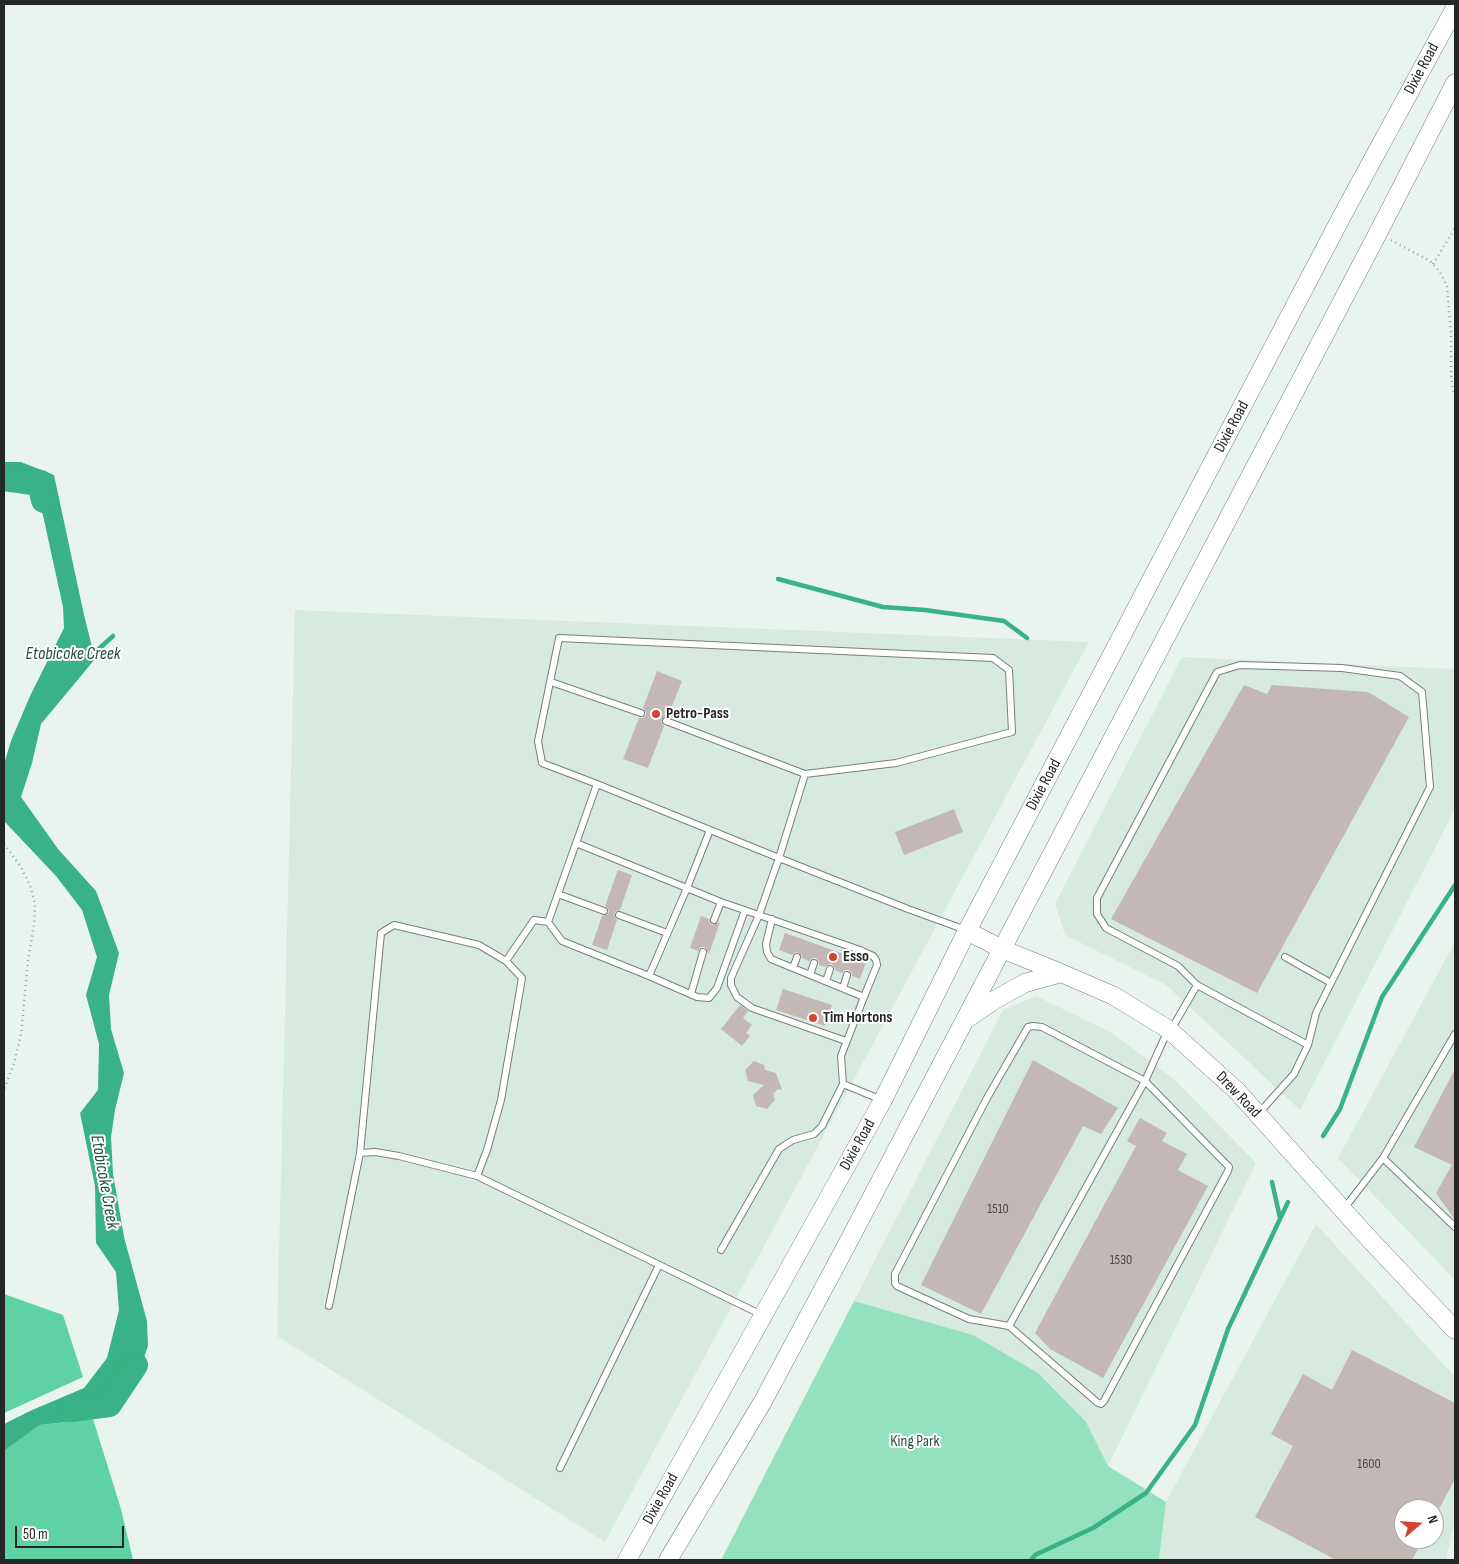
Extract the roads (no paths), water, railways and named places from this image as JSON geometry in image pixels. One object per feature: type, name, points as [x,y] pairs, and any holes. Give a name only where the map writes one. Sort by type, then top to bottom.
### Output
[{"type":"main road","name":"Dixie Road","points":[[627,1560],[883,1100],[967,931],[1342,216],[1455,8]]},
{"type":"main road","points":[[668,1560],[762,1403],[966,1019],[1455,83]]},
{"type":"main road","name":"Drew Road","points":[[967,931],[1002,949],[1112,995],[1170,1030],[1258,1114],[1343,1210],[1455,1330]]},
{"type":"main road","points":[[966,1019],[1025,983],[1061,973]]},
{"type":"lane","points":[[666,722],[806,774],[896,763],[1012,732],[1009,670],[994,658],[559,638],[538,741],[542,763],[967,931]]},
{"type":"lane","points":[[1258,1114],[1294,1074],[1308,1045],[1316,1012],[1430,787],[1422,692],[1400,676],[1342,668],[1240,665],[1217,672],[1097,898],[1097,914],[1106,928],[1178,966],[1197,985],[1308,1045]]},
{"type":"lane","points":[[551,682],[641,713]]},
{"type":"lane","points":[[806,774],[759,915],[731,978],[732,990],[737,997],[752,1008],[846,1041]]},
{"type":"lane","points":[[548,922],[597,784]]},
{"type":"lane","points":[[650,976],[710,830]]},
{"type":"lane","points":[[576,843],[721,902],[856,948],[873,956],[877,965],[841,1056],[843,1084],[822,1126],[814,1134],[793,1140],[779,1149],[722,1250]]},
{"type":"lane","points":[[558,894],[604,910]]},
{"type":"lane","points":[[714,920],[721,902]]},
{"type":"lane","points":[[506,960],[534,920],[548,922],[562,941],[697,997],[709,998],[717,988],[745,910]]},
{"type":"lane","points":[[619,915],[667,933]]},
{"type":"lane","points":[[772,919],[766,944],[771,960],[864,997]]},
{"type":"lane","points":[[329,1306],[360,1153],[382,933],[394,925],[479,945],[506,960],[522,978],[501,1100],[487,1150],[477,1176]]},
{"type":"lane","points":[[803,940],[806,931]]},
{"type":"lane","points":[[819,945],[822,937]]},
{"type":"lane","points":[[836,951],[838,943]]},
{"type":"lane","points":[[853,957],[856,948]]},
{"type":"lane","points":[[691,994],[703,952]]},
{"type":"lane","points":[[793,968],[797,957]]},
{"type":"lane","points":[[1285,957],[1331,983]]},
{"type":"lane","points":[[810,975],[814,963]]},
{"type":"lane","points":[[826,981],[830,969]]},
{"type":"lane","points":[[843,988],[847,975]]},
{"type":"lane","points":[[1009,1326],[1145,1082],[1170,1030],[1197,985]]},
{"type":"lane","points":[[1028,1027],[1042,1027],[1145,1082],[1229,1167],[1101,1404],[1009,1326],[969,1318],[897,1286],[895,1280],[896,1274],[987,1098],[1028,1027]]},
{"type":"lane","points":[[1343,1210],[1383,1158],[1455,1034]]},
{"type":"lane","points":[[843,1084],[883,1100]]},
{"type":"lane","points":[[360,1153],[375,1152],[399,1156],[477,1176],[763,1316]]},
{"type":"lane","points":[[1383,1158],[1455,1227]]},
{"type":"lane","points":[[560,1468],[659,1265]]},
{"type":"water","name":"Etobicoke Creek","points":[[4,462],[21,462],[54,475],[95,659],[41,724],[32,763],[21,797],[58,849],[96,891],[119,953],[109,995],[111,1029],[124,1073],[111,1137],[113,1174],[124,1237],[147,1321],[148,1346],[139,1371],[93,1419],[40,1425],[4,1451],[4,1424],[84,1388],[107,1358],[119,1310],[116,1272],[96,1243],[95,1186],[80,1113],[98,1090],[99,1044],[86,995],[97,957],[82,910],[56,876],[4,821],[4,764],[11,741],[30,696],[64,628],[63,607],[39,497],[22,480],[4,480]]},
{"type":"waterway","name":"Etobicoke Creek","points":[[4,478],[40,483],[44,500]]},
{"type":"waterway","points":[[778,579],[883,607],[925,610],[1004,621],[1027,638]]},
{"type":"waterway","points":[[90,657],[113,636]]},
{"type":"waterway","points":[[1323,1136],[1340,1109],[1382,997],[1455,885]]},
{"type":"waterway","points":[[1272,1182],[1280,1218]]},
{"type":"waterway","points":[[1031,1560],[1035,1555],[1093,1528],[1146,1493],[1195,1425],[1228,1329],[1288,1202]]},
{"type":"waterway","name":"Etobicoke Creek","points":[[71,1409],[109,1404],[135,1365]]},
{"type":"place","name":"Petro-Pass","points":[[656,714]]},
{"type":"place","name":"Esso","points":[[833,957]]},
{"type":"place","name":"Tim Hortons","points":[[813,1018]]},
{"type":"park label","name":"King Park","points":[[915,1442]]}]
